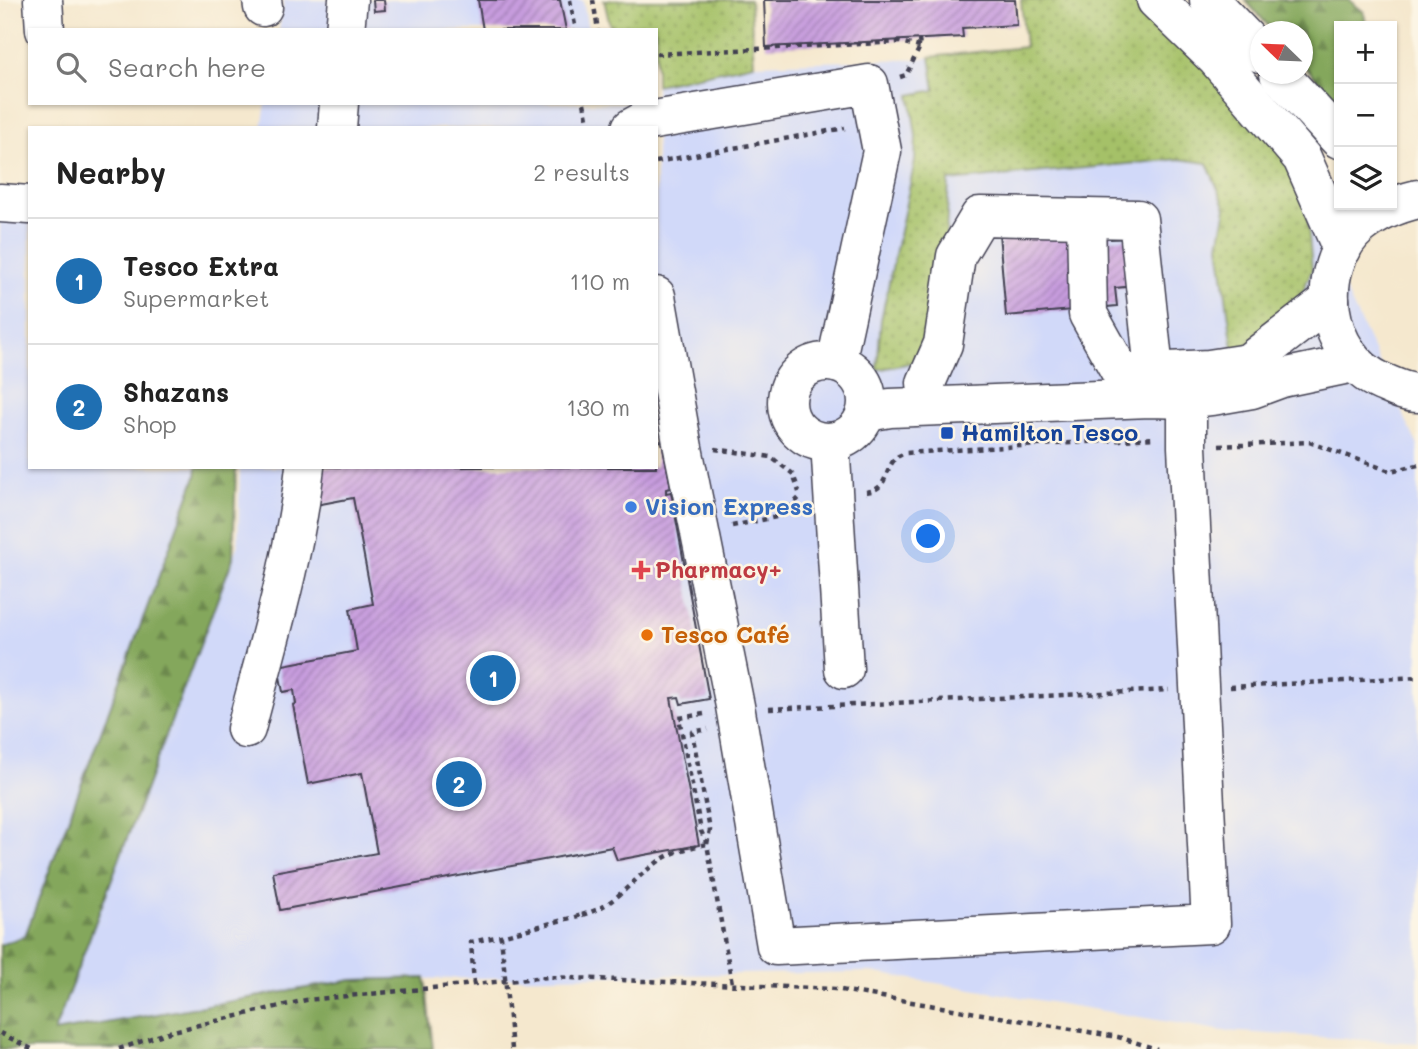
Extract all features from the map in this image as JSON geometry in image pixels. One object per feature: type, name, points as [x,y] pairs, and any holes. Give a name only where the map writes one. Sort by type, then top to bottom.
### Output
[{"type":"street","points":[[43,0],[45,28]]},
{"type":"street","points":[[345,28],[348,0]]},
{"type":"street","points":[[1156,0],[1216,58],[1302,158],[1342,249]]},
{"type":"street","points":[[1209,0],[1250,42]]},
{"type":"street","points":[[635,126],[642,122],[869,84],[882,151],[836,363]]},
{"type":"street","points":[[1288,84],[1334,134]]},
{"type":"street","points":[[337,126],[339,105]]},
{"type":"street","points":[[1397,185],[1418,199]]},
{"type":"street","points":[[1414,396],[1371,377],[1354,363],[1339,341],[1332,318],[1329,290],[1335,264],[1358,227],[1387,208],[1418,199]]},
{"type":"street","points":[[0,203],[28,205]]},
{"type":"street","points":[[926,383],[943,344],[956,256],[980,216],[1138,219],[1137,372]]},
{"type":"street","points":[[1086,218],[1088,314],[1137,372]]},
{"type":"street","points":[[866,399],[926,383],[1209,369],[1248,363],[1330,300]]},
{"type":"street","points":[[658,307],[683,448],[736,710],[776,946],[1210,924],[1187,400]]},
{"type":"street","points":[[822,362],[836,363],[848,367],[858,376],[866,399],[861,425],[840,441],[814,440],[802,434],[793,424],[787,398],[791,385],[799,374],[810,366],[822,362]]},
{"type":"street","points":[[866,399],[890,408],[1150,398],[1187,400],[1252,389],[1282,378],[1354,363]]},
{"type":"street","points":[[830,442],[817,495],[845,670]]},
{"type":"street","points":[[246,729],[287,567],[302,497],[305,469]]},
{"type":"path","points":[[570,0],[576,28]]},
{"type":"path","points":[[593,0],[598,28]]},
{"type":"path","points":[[869,84],[906,75],[920,47],[919,40]]},
{"type":"path","points":[[658,54],[900,42],[920,47]]},
{"type":"path","points":[[584,105],[589,126]]},
{"type":"path","points":[[658,162],[876,123]]},
{"type":"path","points":[[730,526],[781,516],[817,495],[871,492],[885,482],[894,460],[905,453],[922,451],[1163,437],[1166,448],[1310,442],[1391,471],[1418,464]]},
{"type":"path","points":[[683,448],[696,446],[771,457],[817,495]]},
{"type":"path","points":[[736,710],[1418,677]]},
{"type":"path","points":[[679,718],[701,831],[707,844],[732,983]]},
{"type":"path","points":[[474,984],[471,942],[582,915],[612,901],[656,862],[685,848],[707,844]]},
{"type":"path","points":[[501,936],[512,1049]]},
{"type":"path","points":[[119,1049],[169,1032],[306,1000],[548,977],[835,989],[1118,1037],[1157,1049]]},
{"type":"path","points":[[0,1033],[32,1049]]},
{"type":"shaded area","points":[[284,0],[583,0],[588,28],[279,28]]},
{"type":"shaded area","points":[[1159,32],[1276,141],[1418,446],[1418,1043],[1224,1031],[870,972],[352,980],[53,1032],[238,544],[240,469],[658,469],[658,126],[262,126],[266,105],[658,105],[658,85],[754,64],[914,59]]},
{"type":"shaded area","points":[[0,202],[28,205],[28,469],[197,469],[25,936],[0,945]]},
{"type":"green space","points":[[604,0],[750,0],[754,64],[658,85],[658,28],[611,28]]},
{"type":"green space","points":[[1021,0],[1180,0],[1302,158],[1312,269],[1286,334],[1235,363],[1219,245],[1226,208],[1207,163],[1179,159],[949,181],[946,234],[920,361],[877,370],[881,320],[915,161],[916,136],[910,95],[935,90],[930,57],[1025,47]]},
{"type":"green space","points":[[1245,0],[1349,0],[1364,12],[1365,21],[1334,21],[1334,99],[1313,75],[1313,21],[1264,21]]},
{"type":"green space","points":[[197,469],[236,469],[233,558],[54,1032],[352,980],[425,978],[433,1049],[0,1049],[0,945],[25,936]]},
{"type":"building","points":[[373,0],[384,0],[385,10],[374,11]]},
{"type":"building","points":[[478,0],[560,0],[566,28],[483,28]]},
{"type":"building","points":[[764,0],[1015,0],[1017,25],[962,28],[963,37],[766,47]]},
{"type":"building","points":[[1108,212],[1111,239],[1133,238],[1136,286],[1115,288],[1117,306],[1006,316],[998,221]]},
{"type":"building","points":[[662,441],[671,488],[666,489],[666,493],[671,492],[709,699],[681,704],[679,697],[671,698],[699,845],[617,860],[612,847],[280,910],[273,872],[377,853],[362,773],[308,784],[293,705],[296,704],[294,690],[283,692],[278,666],[357,651],[350,609],[373,604],[353,498],[316,505],[319,469],[658,469],[658,442]]},
{"type":"place","name":"Hamilton Tesco","points":[[947,433]]},
{"type":"place","name":"Vision Express","points":[[631,507]]},
{"type":"place","name":"Pharmacy+","points":[[641,570]]},
{"type":"place","name":"Tesco Café","points":[[647,635]]},
{"type":"place","name":"Tesco Extra","points":[[493,678]]},
{"type":"place","name":"Shazans","points":[[459,784]]}]
